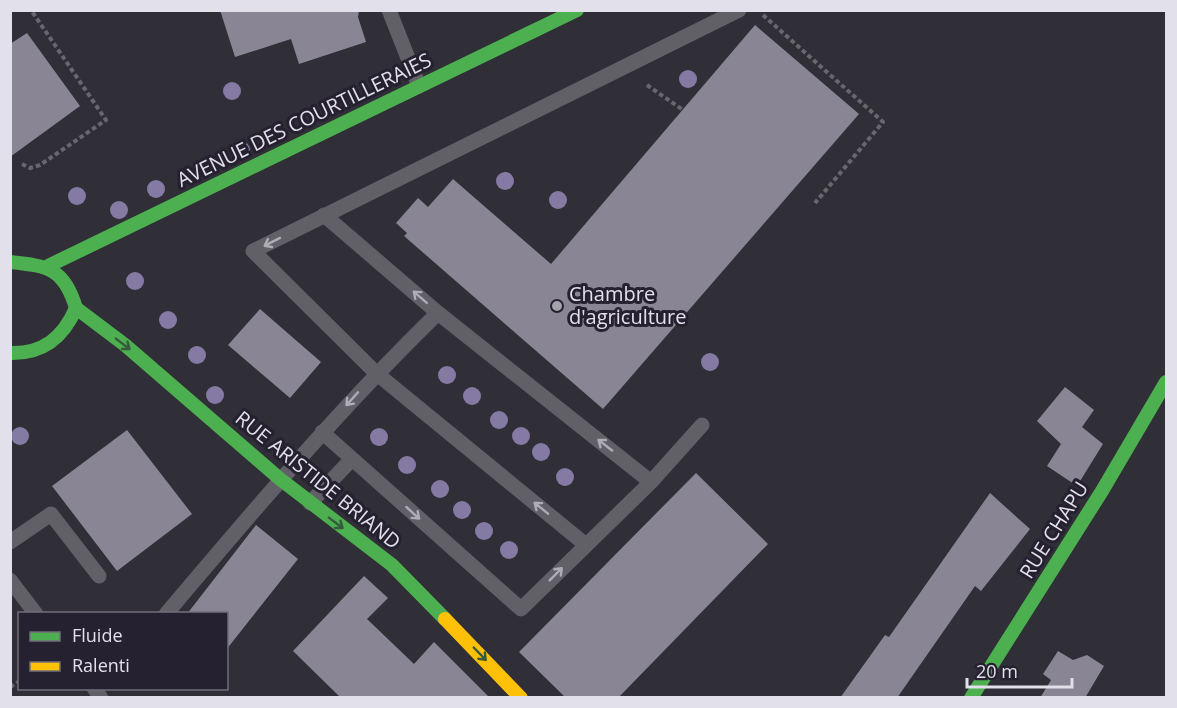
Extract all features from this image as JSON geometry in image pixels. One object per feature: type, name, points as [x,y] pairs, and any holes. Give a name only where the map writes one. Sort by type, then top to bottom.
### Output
[{"type":"street","name":"AVENUE DES COURTILLERAIES","points":[[48,266],[577,10]]},
{"type":"street","points":[[10,262],[48,266],[66,278],[76,308],[63,335],[44,349],[20,354],[10,353]]},
{"type":"street","name":"RUE ARISTIDE BRIAND","points":[[76,308],[125,345],[280,479],[392,565],[521,698]]},
{"type":"street","name":"RUE CHAPU","points":[[971,698],[1102,491],[1167,381]]},
{"type":"lane","points":[[389,10],[419,86]]},
{"type":"lane","points":[[586,545],[376,373],[253,251],[740,10]]},
{"type":"lane","points":[[324,215],[438,313],[651,482]]},
{"type":"lane","points":[[168,612],[322,432],[376,373],[438,313]]},
{"type":"lane","points":[[322,432],[520,609],[651,482],[702,424]]},
{"type":"lane","points":[[310,503],[352,459]]},
{"type":"lane","points":[[10,542],[51,514],[99,576]]},
{"type":"lane","points":[[10,580],[34,612]]},
{"type":"path","points":[[22,164],[30,168],[40,165],[106,120],[31,10]]},
{"type":"path","points":[[758,10],[883,122],[815,203]]},
{"type":"path","points":[[622,68],[683,110]]},
{"type":"building","points":[[220,10],[359,10],[358,17],[366,42],[299,64],[291,39],[235,57]]},
{"type":"building","points":[[755,25],[859,114],[603,409],[404,236],[407,233],[396,223],[418,198],[428,207],[453,179],[551,264]]},
{"type":"building","points":[[27,33],[80,106],[10,157],[10,44]]},
{"type":"building","points":[[260,309],[321,362],[290,398],[228,345]]},
{"type":"building","points":[[1065,387],[1094,410],[1082,427],[1103,444],[1077,486],[1047,466],[1061,444],[1037,421]]},
{"type":"building","points":[[127,430],[192,514],[117,571],[52,486]]},
{"type":"building","points":[[696,473],[768,544],[618,698],[566,698],[519,652]]},
{"type":"building","points":[[990,493],[1030,529],[981,591],[975,586],[897,698],[840,698],[885,635],[889,637]]},
{"type":"building","points":[[256,525],[298,559],[228,647],[228,612],[189,612]]},
{"type":"building","points":[[364,576],[388,598],[367,619],[414,664],[434,642],[490,698],[341,698],[293,651]]},
{"type":"building","points":[[1058,651],[1073,660],[1087,655],[1104,666],[1085,698],[1040,698],[1051,680],[1043,674]]},
{"type":"traffic: fast","points":[[48,266],[577,10]]},
{"type":"traffic: fast","points":[[10,262],[35,265],[53,271],[66,284],[76,308],[65,328],[50,342],[32,351],[10,353]]},
{"type":"traffic: fast","points":[[76,308],[125,345],[280,479],[392,565],[445,619]]},
{"type":"traffic: fast","points":[[971,698],[1102,491],[1166,382]]},
{"type":"traffic: slow","points":[[445,619],[521,698]]},
{"type":"place","name":"Chambre d'agriculture","points":[[557,306]]}]
